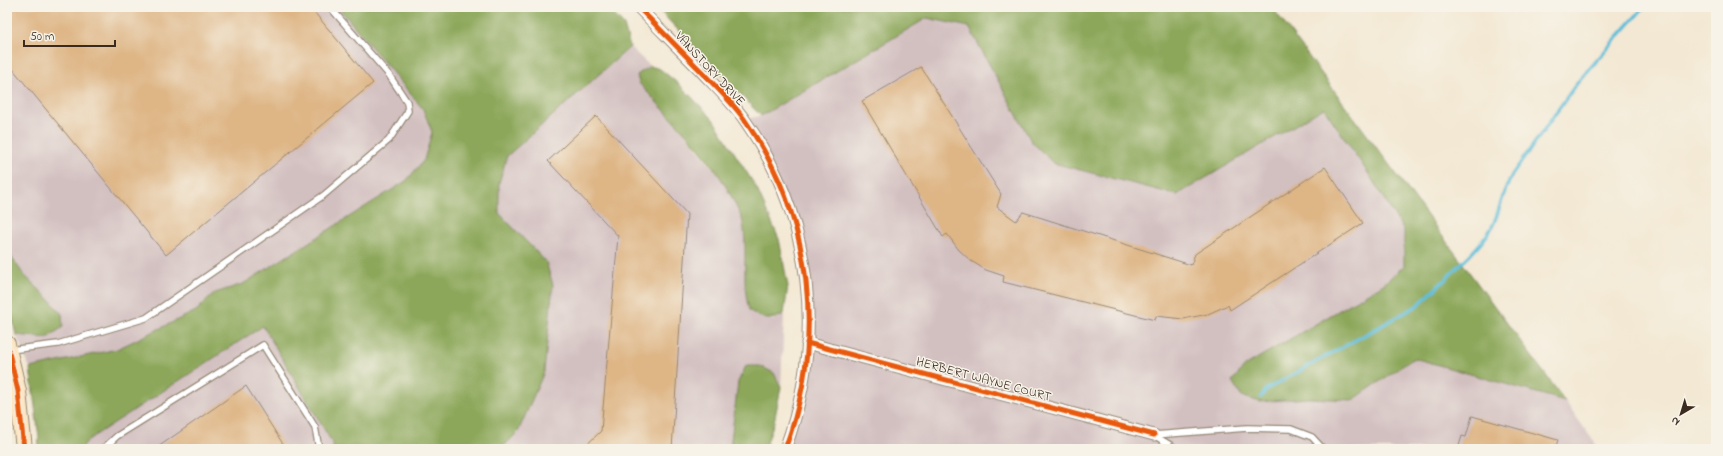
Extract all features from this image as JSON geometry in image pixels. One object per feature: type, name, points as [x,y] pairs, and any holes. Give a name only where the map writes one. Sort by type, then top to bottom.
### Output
[{"type":"street","name":"VANSTORY DRIVE","points":[[638,7],[717,88],[744,119],[772,165],[787,200],[802,250],[806,280],[807,343],[804,378],[798,411],[785,449]]},
{"type":"street","name":"HERBERT WAYNE COURT","points":[[807,343],[1154,435]]},
{"type":"street","points":[[8,347],[18,391],[24,449]]},
{"type":"lane","points":[[8,347],[58,344],[146,318],[324,195],[390,140],[408,111],[407,102],[388,75],[330,7]]},
{"type":"lane","points":[[103,449],[117,436],[263,345],[315,427],[318,449]]},
{"type":"lane","points":[[1154,435],[1247,428],[1291,429],[1312,437],[1322,446],[1323,449]]},
{"type":"lane","points":[[1154,435],[1177,449]]},
{"type":"shaded area","points":[[7,7],[338,7],[423,109],[432,132],[424,160],[406,181],[243,284],[215,293],[196,311],[117,349],[30,368],[16,335],[7,295]]},
{"type":"shaded area","points":[[927,18],[969,27],[1031,141],[1177,195],[1324,108],[1368,173],[1404,231],[1405,266],[1382,285],[1260,402],[1307,398],[1353,400],[1414,358],[1565,401],[1599,449],[785,449],[807,343],[796,226],[744,119],[761,116]]},
{"type":"shaded area","points":[[630,47],[650,66],[638,75],[727,186],[743,222],[746,266],[746,298],[760,318],[773,320],[784,314],[781,387],[774,373],[734,419],[730,449],[501,449],[518,432],[499,213],[499,183],[503,166],[507,156]]},
{"type":"shaded area","points":[[263,326],[334,444],[333,449],[81,449],[88,440]]},
{"type":"green space","points":[[338,7],[607,7],[624,25],[630,47],[507,156],[499,183],[499,213],[546,262],[553,285],[544,372],[518,432],[501,449],[333,449],[333,444],[263,326],[88,440],[81,449],[38,449],[39,438],[30,368],[117,349],[196,311],[215,293],[243,284],[406,181],[424,160],[432,132],[423,109]]},
{"type":"green space","points":[[656,7],[1272,7],[1565,401],[1414,358],[1353,400],[1307,398],[1260,402],[1241,396],[1232,381],[1246,365],[1382,285],[1404,266],[1404,231],[1368,173],[1324,108],[1177,195],[1053,163],[1031,141],[969,27],[927,18],[761,116]]},
{"type":"green space","points":[[650,66],[660,69],[680,85],[713,119],[756,187],[779,239],[788,286],[784,314],[766,319],[749,310],[745,289],[745,245],[741,216],[717,172],[705,156],[639,83],[637,75]]},
{"type":"green space","points":[[7,251],[24,275],[62,314],[63,327],[47,338],[16,335],[7,295]]},
{"type":"green space","points":[[746,366],[760,366],[774,373],[781,387],[774,422],[765,449],[730,449],[738,382]]},
{"type":"building","points":[[7,7],[310,7],[373,83],[166,255],[7,62]]},
{"type":"building","points":[[921,67],[1001,194],[997,207],[1016,221],[1023,212],[1191,265],[1195,254],[1325,167],[1363,223],[1230,310],[1228,305],[1208,314],[1183,319],[1156,316],[1155,320],[1003,282],[1004,276],[986,270],[971,261],[959,250],[947,234],[943,237],[862,101]]},
{"type":"building","points":[[596,116],[687,214],[672,449],[582,449],[601,431],[618,236],[548,161]]},
{"type":"building","points":[[246,386],[283,444],[274,449],[155,449]]},
{"type":"building","points":[[1472,416],[1558,440],[1555,449],[1458,449],[1462,436],[1466,437]]},
{"type":"waterway","points":[[1261,397],[1267,389],[1415,307],[1469,256],[1490,231],[1512,175],[1577,83],[1644,7]]},
{"type":"cycle path","points":[[638,7],[729,100],[744,119],[767,157],[785,196],[798,237],[806,279],[808,322],[806,364],[798,407],[785,449]]},
{"type":"cycle path","points":[[807,343],[1154,435]]},
{"type":"cycle path","points":[[7,344],[18,391],[24,449]]}]
